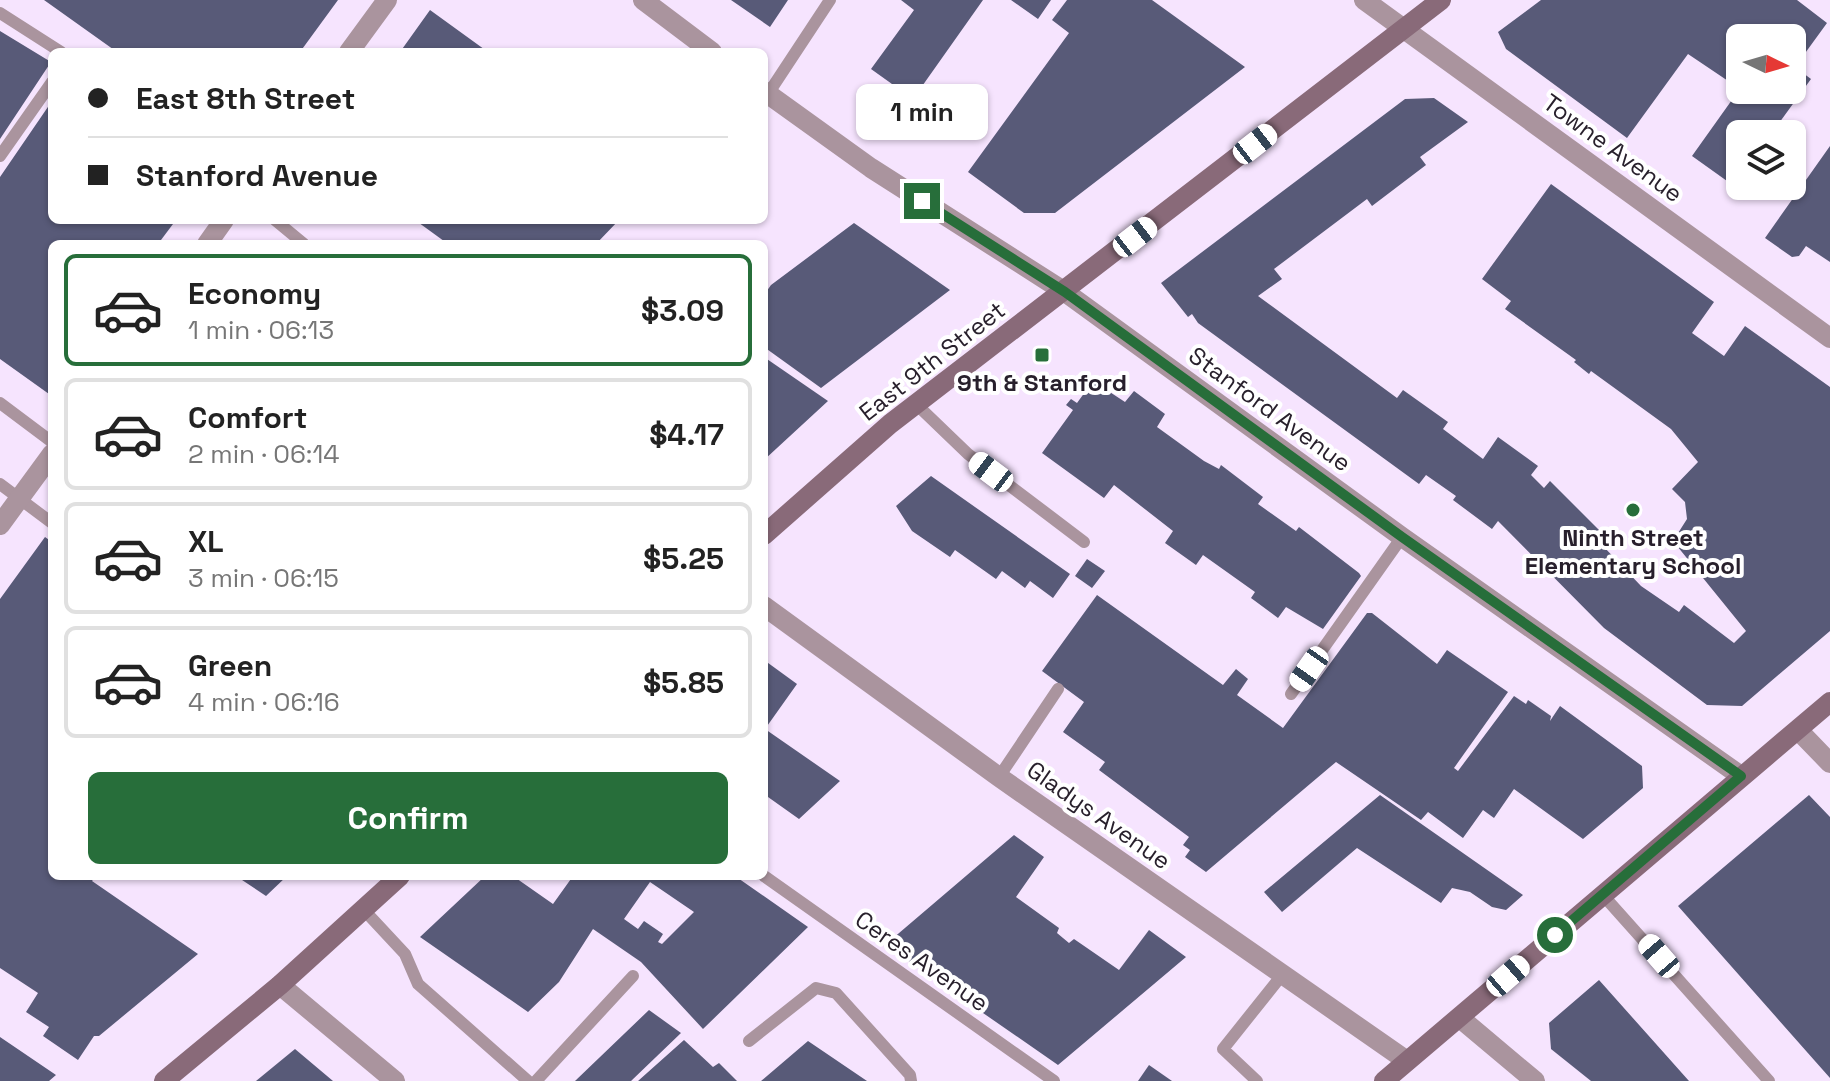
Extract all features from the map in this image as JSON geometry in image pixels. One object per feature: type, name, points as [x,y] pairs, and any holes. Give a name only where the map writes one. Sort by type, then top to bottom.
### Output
[{"type":"main road","name":"East 9th Street","points":[[768,532],[916,404],[1441,0]]},
{"type":"main road","points":[[1384,1081],[1830,702]]},
{"type":"main road","points":[[164,1081],[280,985],[396,880]]},
{"type":"street","points":[[352,48],[387,0]]},
{"type":"street","points":[[643,0],[707,48]]},
{"type":"street","name":"Towne Avenue","points":[[1364,0],[1830,338]]},
{"type":"street","name":"Stanford Avenue","points":[[768,93],[871,168],[1065,292],[1402,537],[1741,776]]},
{"type":"street","points":[[0,525],[48,459]]},
{"type":"street","name":"Gladys Avenue","points":[[768,609],[999,777],[1407,1061]]},
{"type":"street","points":[[1798,730],[1830,763]]},
{"type":"street","points":[[280,985],[395,1081]]},
{"type":"street","points":[[1460,1018],[1535,1081]]},
{"type":"lane","points":[[768,89],[830,0]]},
{"type":"lane","points":[[0,13],[55,48]]},
{"type":"lane","points":[[0,156],[48,88]]},
{"type":"lane","points":[[280,224],[299,240]]},
{"type":"lane","points":[[0,403],[48,439]]},
{"type":"lane","points":[[916,404],[968,454],[1084,542]]},
{"type":"lane","points":[[0,484],[48,520]]},
{"type":"lane","points":[[1291,694],[1402,537]]},
{"type":"lane","points":[[999,777],[1058,689]]},
{"type":"lane","name":"Ceres Avenue","points":[[768,879],[1054,1081]]},
{"type":"lane","points":[[1602,894],[1769,1081]]},
{"type":"lane","points":[[364,910],[405,954],[418,984],[528,1081]]},
{"type":"lane","points":[[1257,1081],[1223,1049],[1282,975]]},
{"type":"lane","points":[[536,1081],[633,976]]},
{"type":"lane","points":[[749,1041],[816,988],[836,993],[910,1075],[911,1081]]},
{"type":"building","points":[[44,0],[338,0],[303,48],[111,48]]},
{"type":"building","points":[[731,0],[788,0],[770,27]]},
{"type":"building","points":[[901,0],[983,0],[913,99],[871,69],[914,10]]},
{"type":"building","points":[[1011,0],[1051,0],[1038,19]]},
{"type":"building","points":[[1067,0],[1152,0],[1245,67],[1055,213],[1024,213],[968,172],[1069,33],[1052,20]]},
{"type":"building","points":[[1541,0],[1797,0],[1827,23],[1806,52],[1806,24],[1726,24],[1726,80],[1688,54],[1627,138],[1506,49],[1498,32]]},
{"type":"building","points":[[430,10],[482,48],[403,48]]},
{"type":"building","points":[[0,31],[48,60],[48,67],[0,139]]},
{"type":"building","points":[[1434,98],[1468,122],[1420,157],[1426,165],[1372,206],[1367,199],[1274,269],[1282,279],[1258,296],[1397,398],[1403,390],[1448,422],[1443,429],[1483,459],[1498,437],[1538,466],[1531,475],[1544,488],[1550,481],[1610,541],[1604,547],[1641,586],[1679,612],[1684,605],[1734,643],[1746,631],[1673,541],[1687,519],[1685,502],[1672,489],[1698,462],[1671,429],[1591,371],[1589,374],[1574,362],[1576,360],[1505,309],[1511,301],[1482,279],[1551,184],[1714,302],[1692,333],[1724,356],[1745,326],[1830,387],[1830,631],[1742,706],[1707,705],[1604,628],[1498,521],[1492,529],[1453,500],[1456,496],[1426,475],[1419,484],[1198,323],[1192,314],[1188,317],[1161,283],[1405,99]]},
{"type":"building","points":[[1729,104],[1793,104],[1781,120],[1726,120],[1726,180],[1692,156]]},
{"type":"building","points":[[48,107],[48,224],[173,224],[161,240],[48,240],[48,393],[0,359],[0,177]]},
{"type":"building","points":[[1830,146],[1830,262],[1806,246],[1799,256],[1792,257],[1765,238],[1792,200],[1806,200],[1806,180]]},
{"type":"building","points":[[854,223],[950,290],[821,388],[768,350],[768,289]]},
{"type":"building","points":[[420,224],[615,224],[600,240],[442,240]]},
{"type":"building","points":[[768,360],[828,401],[768,456]]},
{"type":"building","points":[[1093,381],[1125,402],[1134,391],[1165,414],[1157,427],[1204,461],[1219,469],[1221,465],[1263,497],[1258,504],[1296,531],[1299,527],[1359,573],[1361,576],[1323,629],[1286,607],[1278,618],[1251,598],[1255,592],[1203,555],[1196,565],[1165,543],[1173,531],[1114,485],[1104,498],[1042,453],[1073,410],[1066,405],[1071,399],[1077,403]]},
{"type":"building","points":[[931,476],[1070,574],[1053,598],[1030,581],[1025,588],[1002,571],[996,579],[955,550],[950,557],[912,531],[896,506]]},
{"type":"building","points":[[45,537],[48,539],[48,880],[93,880],[198,954],[99,1036],[94,1036],[78,1060],[43,1036],[49,1027],[26,1012],[38,993],[0,968],[0,599]]},
{"type":"building","points":[[1087,559],[1105,571],[1092,588],[1075,576]]},
{"type":"building","points":[[1097,595],[1223,685],[1236,669],[1248,679],[1237,695],[1283,728],[1367,613],[1372,613],[1437,664],[1447,650],[1508,692],[1454,768],[1458,771],[1514,696],[1526,704],[1528,700],[1551,716],[1550,721],[1560,706],[1642,766],[1643,788],[1583,839],[1514,789],[1494,818],[1483,810],[1463,838],[1428,812],[1421,820],[1336,762],[1206,872],[1185,857],[1190,850],[1183,845],[1189,837],[1099,770],[1105,762],[1063,732],[1084,702],[1042,671]]},
{"type":"building","points":[[768,663],[797,684],[768,725]]},
{"type":"building","points":[[768,731],[840,781],[799,819],[768,797]]},
{"type":"building","points":[[1380,795],[1523,895],[1506,910],[1492,907],[1470,892],[1452,888],[1441,903],[1357,848],[1282,912],[1264,892]]},
{"type":"building","points":[[1809,795],[1830,817],[1830,1078],[1678,906]]},
{"type":"building","points":[[1014,835],[1044,857],[1016,897],[1059,928],[1057,933],[1069,943],[1074,939],[1119,970],[1149,930],[1186,957],[1058,1065],[885,945]]},
{"type":"building","points":[[242,880],[283,880],[266,896]]},
{"type":"building","points":[[481,880],[519,880],[553,904],[570,880],[741,880],[808,927],[703,1029],[641,962],[593,929],[559,982],[528,1012],[420,937]],"holes":[[[650,882],[694,912],[662,944],[658,942],[663,934],[644,921],[638,929],[624,919]]]},
{"type":"building","points":[[1599,980],[1689,1081],[1591,1081],[1551,1049],[1549,1023]]},
{"type":"building","points":[[649,1010],[681,1033],[631,1081],[575,1081]]},
{"type":"building","points":[[0,1037],[56,1075],[49,1081],[0,1081]]},
{"type":"building","points":[[684,1040],[713,1067],[719,1063],[737,1081],[638,1081]]},
{"type":"building","points":[[808,1041],[867,1081],[761,1081]]},
{"type":"building","points":[[295,1049],[333,1081],[256,1081]]},
{"type":"building","points":[[1149,1065],[1172,1081],[1138,1081]]},
{"type":"place","name":"9th & Stanford","points":[[1042,355]]},
{"type":"place","name":"Ninth Street Elementary School","points":[[1633,510]]},
{"type":"route","points":[[922,201],[1065,292],[1402,537],[1741,776],[1555,935]]}]
